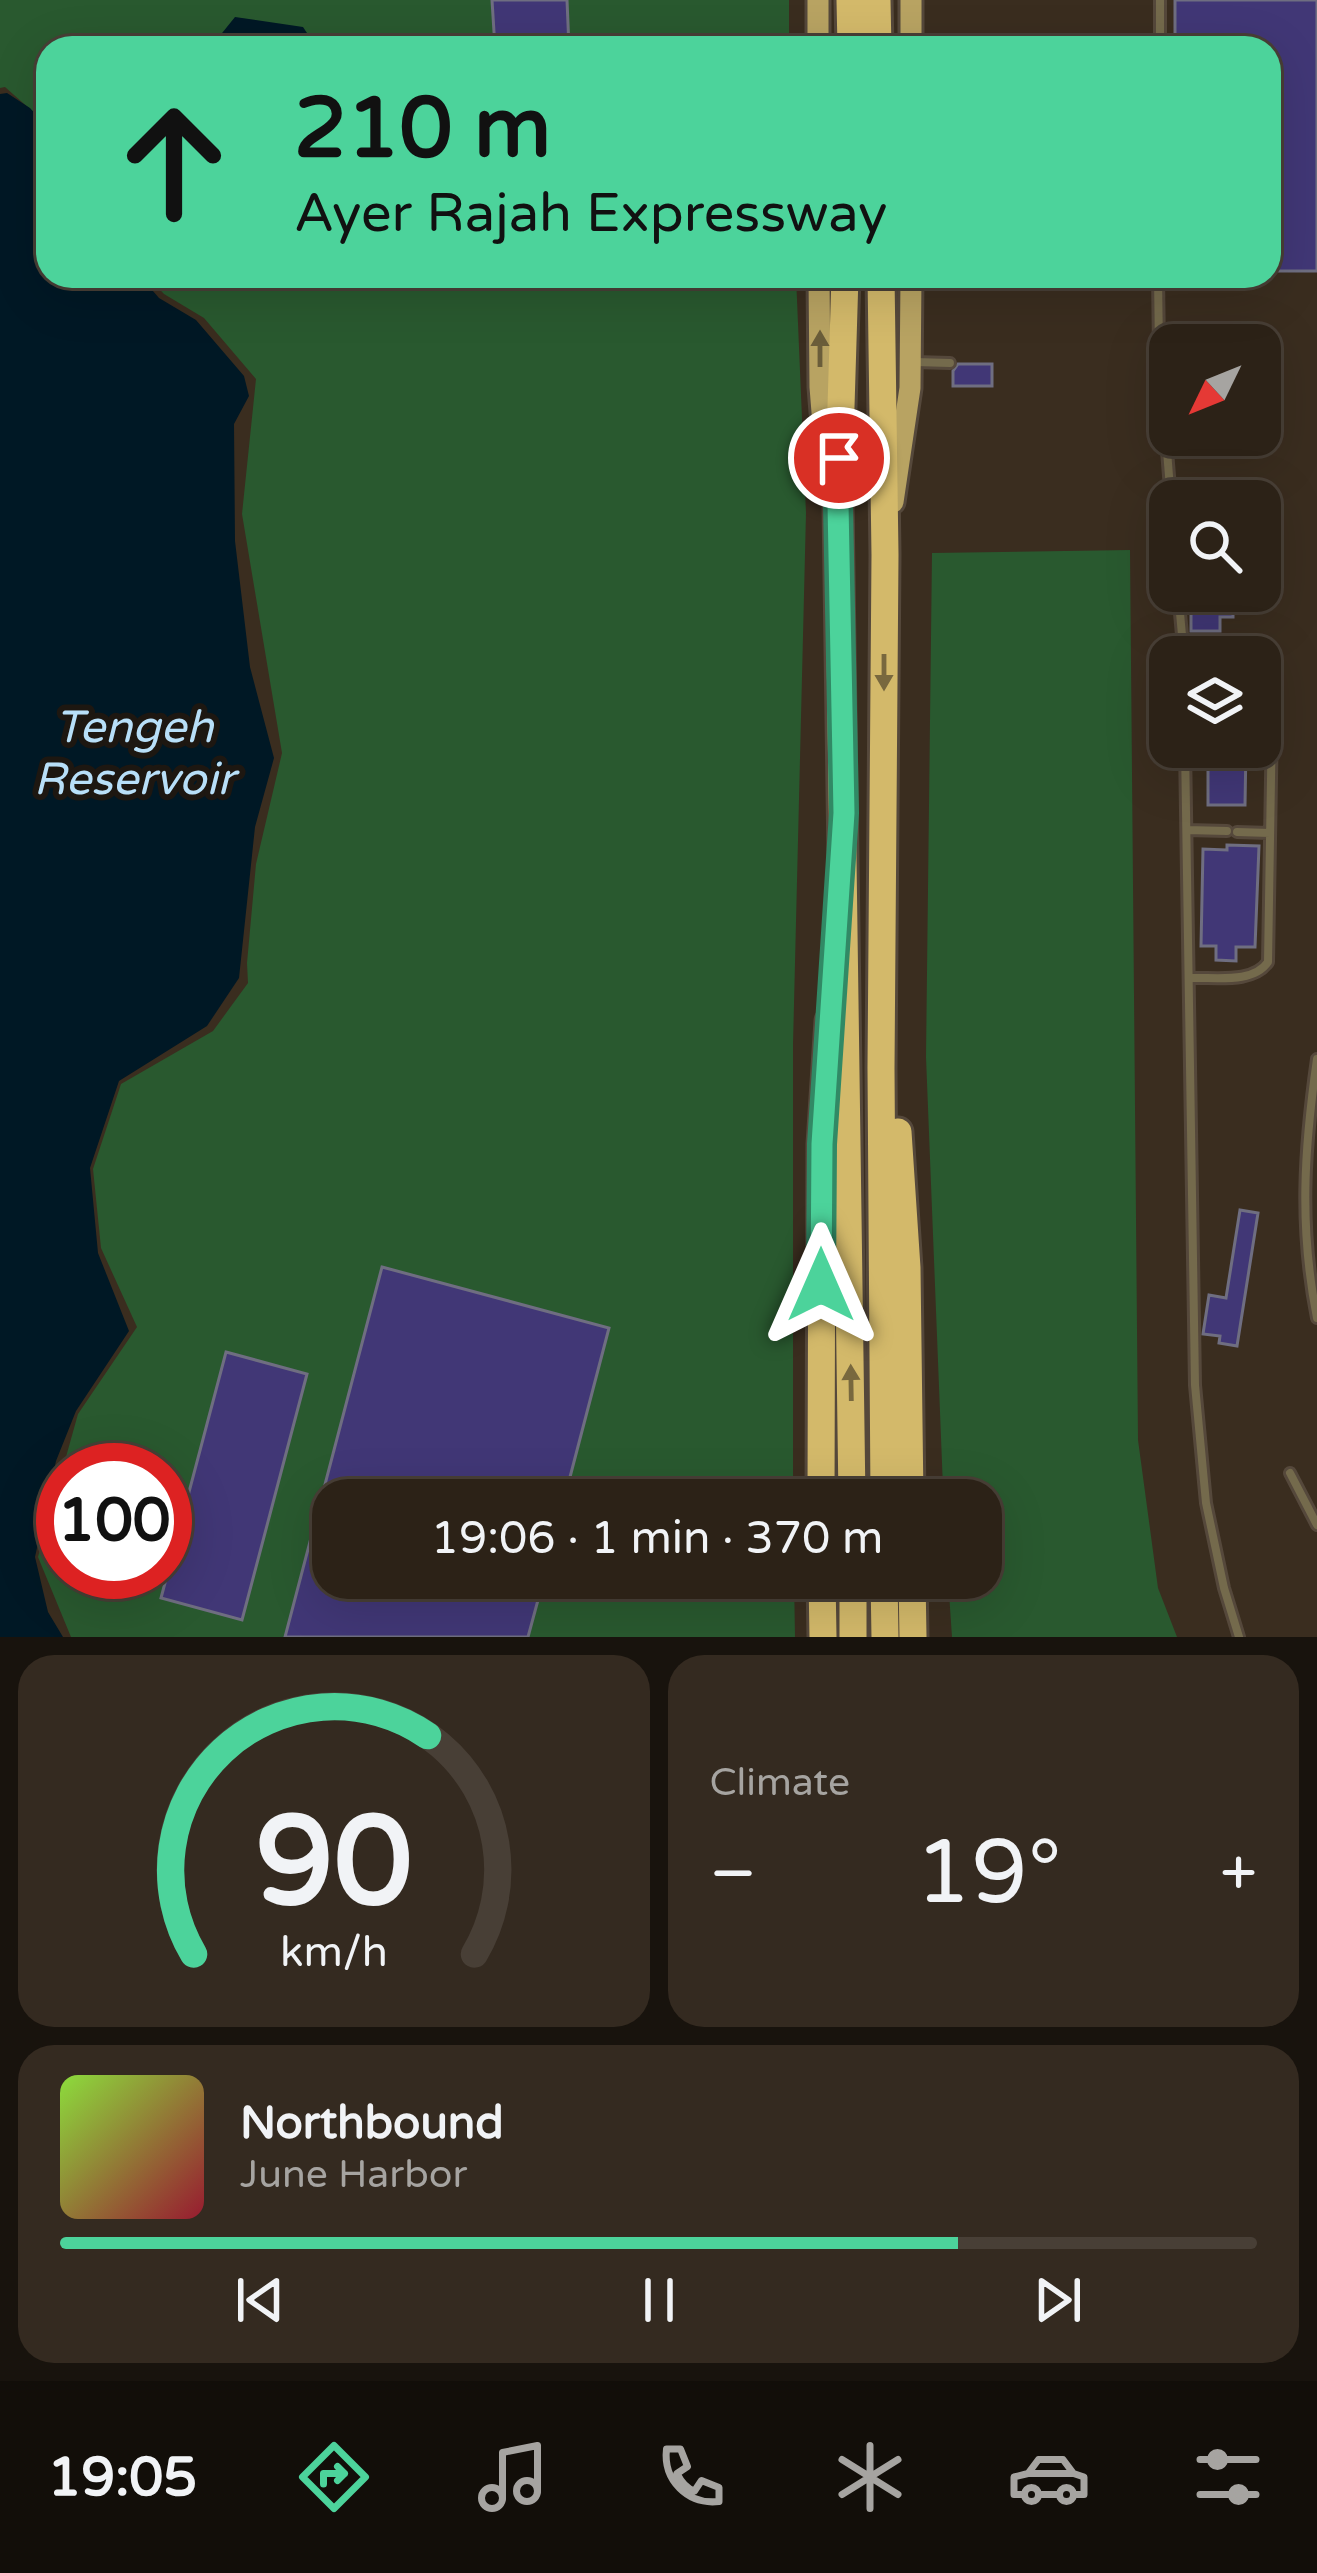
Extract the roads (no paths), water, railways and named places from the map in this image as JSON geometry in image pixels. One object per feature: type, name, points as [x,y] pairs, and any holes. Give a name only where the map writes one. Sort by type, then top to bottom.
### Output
[{"type":"highway","points":[[850,0],[851,36]]},
{"type":"highway","points":[[877,0],[878,36]]},
{"type":"highway","points":[[845,288],[838,504],[852,1479]]},
{"type":"highway","points":[[881,288],[884,1479]]},
{"type":"highway","points":[[821,1479],[822,1144],[844,813]]},
{"type":"highway","points":[[882,1035],[893,1052],[907,1268],[910,1479]]},
{"type":"highway","points":[[822,1599],[823,1637]]},
{"type":"highway","points":[[853,1599],[854,1631]]},
{"type":"highway","points":[[884,1599],[885,1630]]},
{"type":"highway","points":[[912,1599],[913,1637]]},
{"type":"main road","points":[[818,0],[818,36]]},
{"type":"main road","points":[[911,0],[911,36]]},
{"type":"main road","points":[[819,288],[826,462],[838,504]]},
{"type":"main road","points":[[885,555],[910,388],[912,288]]},
{"type":"lane","points":[[1160,0],[1160,36]]},
{"type":"lane","points":[[1158,288],[1169,480]]},
{"type":"lane","points":[[910,361],[950,363]]},
{"type":"lane","points":[[1185,768],[1199,1446],[1214,1545],[1239,1637]]},
{"type":"lane","points":[[1190,978],[1250,976],[1260,973],[1268,962],[1271,768]]},
{"type":"lane","points":[[1186,830],[1270,832]]},
{"type":"lane","points":[[1317,1059],[1307,1126],[1304,1214],[1317,1318]]},
{"type":"lane","points":[[1291,1473],[1317,1525]]},
{"type":"water","points":[[235,17],[303,27],[309,36],[220,36]]},
{"type":"water","name":"Tengeh Reservoir","points":[[7,93],[36,115],[36,288],[150,288],[196,320],[244,376],[249,396],[234,424],[235,541],[250,667],[274,758],[255,827],[239,978],[207,1026],[119,1081],[90,1168],[98,1253],[129,1331],[76,1411],[63,1443],[36,1443],[36,1599],[45,1599],[63,1637],[0,1637],[0,94]]}]
